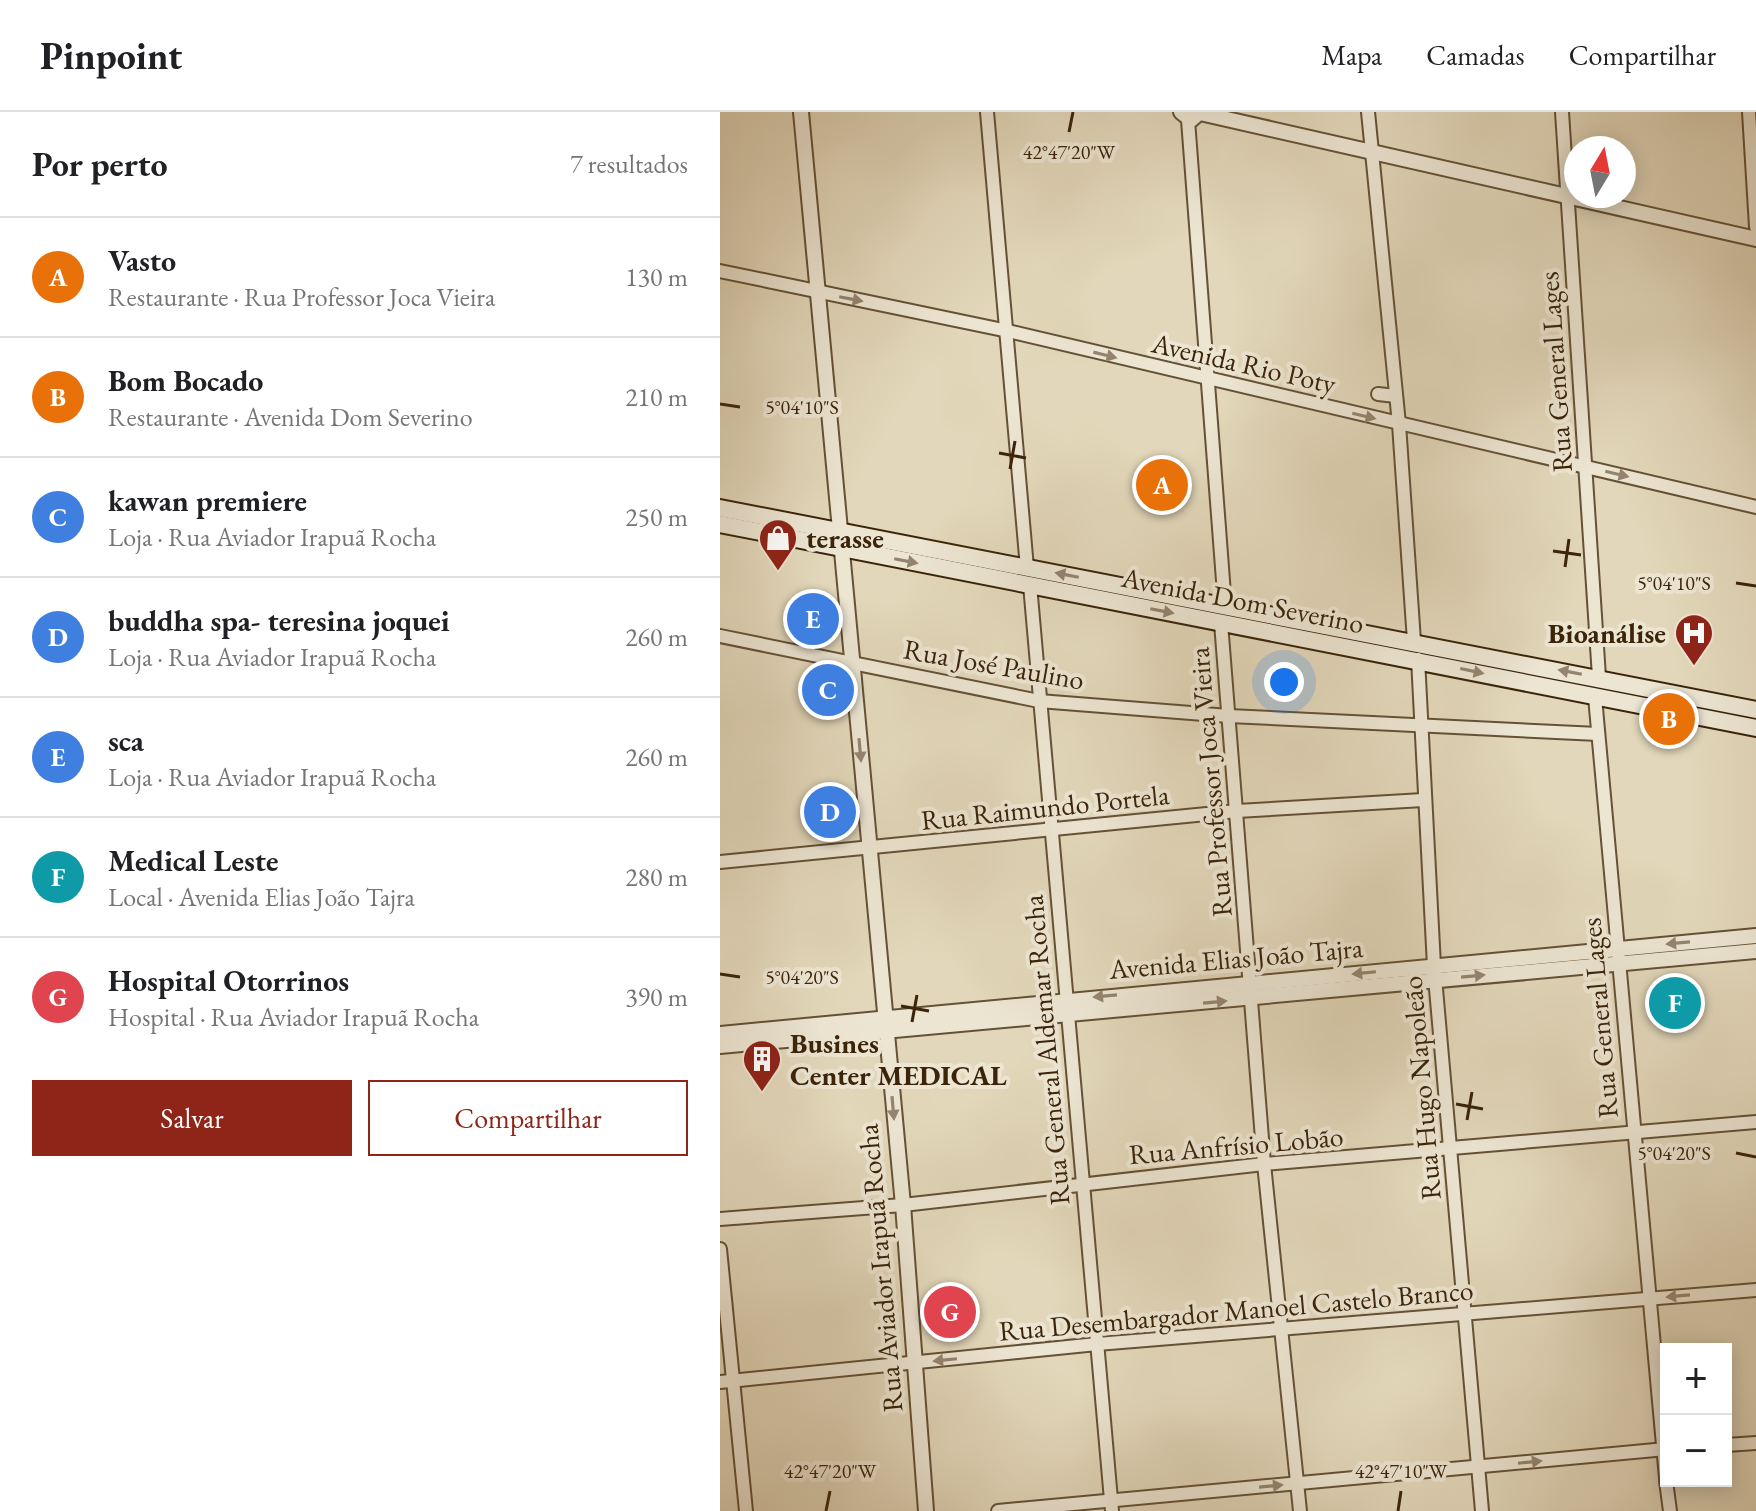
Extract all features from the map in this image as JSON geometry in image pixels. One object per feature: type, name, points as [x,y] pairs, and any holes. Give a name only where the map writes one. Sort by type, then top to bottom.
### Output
[{"type":"main road","name":"Avenida Dom Severino","points":[[720,508],[840,541],[1030,585],[1414,641],[1756,710]]},
{"type":"main road","name":"Avenida Dom Severino","points":[[720,524],[1027,568],[1418,659],[1756,728]]},
{"type":"street","name":"Rua Aviador Irapuã Rocha","points":[[801,112],[903,1205],[926,1511]]},
{"type":"street","points":[[987,112],[1027,568]]},
{"type":"street","points":[[1368,112],[1399,424],[1414,641]]},
{"type":"street","name":"Rua General Lages","points":[[1562,112],[1564,140]]},
{"type":"street","points":[[1749,112],[1756,227]]},
{"type":"street","points":[[1192,114],[1564,195]]},
{"type":"street","name":"Rua Professor Joca Vieira","points":[[1192,114],[1229,716],[1264,1164],[1300,1511]]},
{"type":"street","name":"Rua General Lages","points":[[1569,208],[1599,677]]},
{"type":"street","points":[[1620,208],[1756,239]]},
{"type":"street","name":"Avenida Rio Poty","points":[[720,271],[1008,331],[1756,507]]},
{"type":"street","points":[[1378,394],[1396,396]]},
{"type":"street","name":"Rua General Aldemar Rocha","points":[[1030,585],[1049,829],[1084,1184],[1111,1506]]},
{"type":"street","name":"Rua José Paulino","points":[[720,636],[1039,701],[1229,716],[1598,734]]},
{"type":"street","name":"Rua Hugo Napoleão","points":[[1418,659],[1434,972],[1482,1511]]},
{"type":"street","name":"Rua General Lages","points":[[1595,697],[1661,1415]]},
{"type":"street","name":"Rua Raimundo Portela","points":[[720,862],[1237,811],[1423,800]]},
{"type":"street","name":"Avenida Elias João Tajra","points":[[1618,956],[1756,936]]},
{"type":"street","name":"Avenida Elias João Tajra","points":[[720,1034],[1067,1016],[1251,991],[1434,972],[1618,956],[1756,951]]},
{"type":"street","name":"Avenida Elias João Tajra","points":[[720,1046],[1066,999],[1251,991]]},
{"type":"street","name":"Rua Anfrísio Lobão","points":[[720,1219],[903,1205],[1264,1164],[1756,1122]]},
{"type":"street","points":[[720,1249],[726,1382],[746,1511]]},
{"type":"street","name":"Rua Desembargador Manoel Castelo Branco","points":[[726,1382],[1097,1344],[1756,1290]]},
{"type":"street","points":[[1732,1445],[1756,1443]]},
{"type":"street","points":[[998,1511],[1111,1506],[1297,1483],[1660,1449]]},
{"type":"street","name":"Rua General Lages","points":[[1667,1487],[1670,1511]]},
{"type":"place","name":"Vasto","points":[[1162,485]]},
{"type":"place","name":"terasse","points":[[778,572]]},
{"type":"place","name":"sca","points":[[813,619]]},
{"type":"place","name":"Bioanálise","points":[[1694,667]]},
{"type":"place","name":"kawan premiere","points":[[828,690]]},
{"type":"place","name":"Bom Bocado","points":[[1669,719]]},
{"type":"place","name":"buddha spa- teresina joquei","points":[[830,812]]},
{"type":"place","name":"Medical Leste","points":[[1675,1003]]},
{"type":"place","name":"Busines Center MEDICAL","points":[[762,1093]]},
{"type":"place","name":"Hospital Otorrinos","points":[[950,1312]]}]
